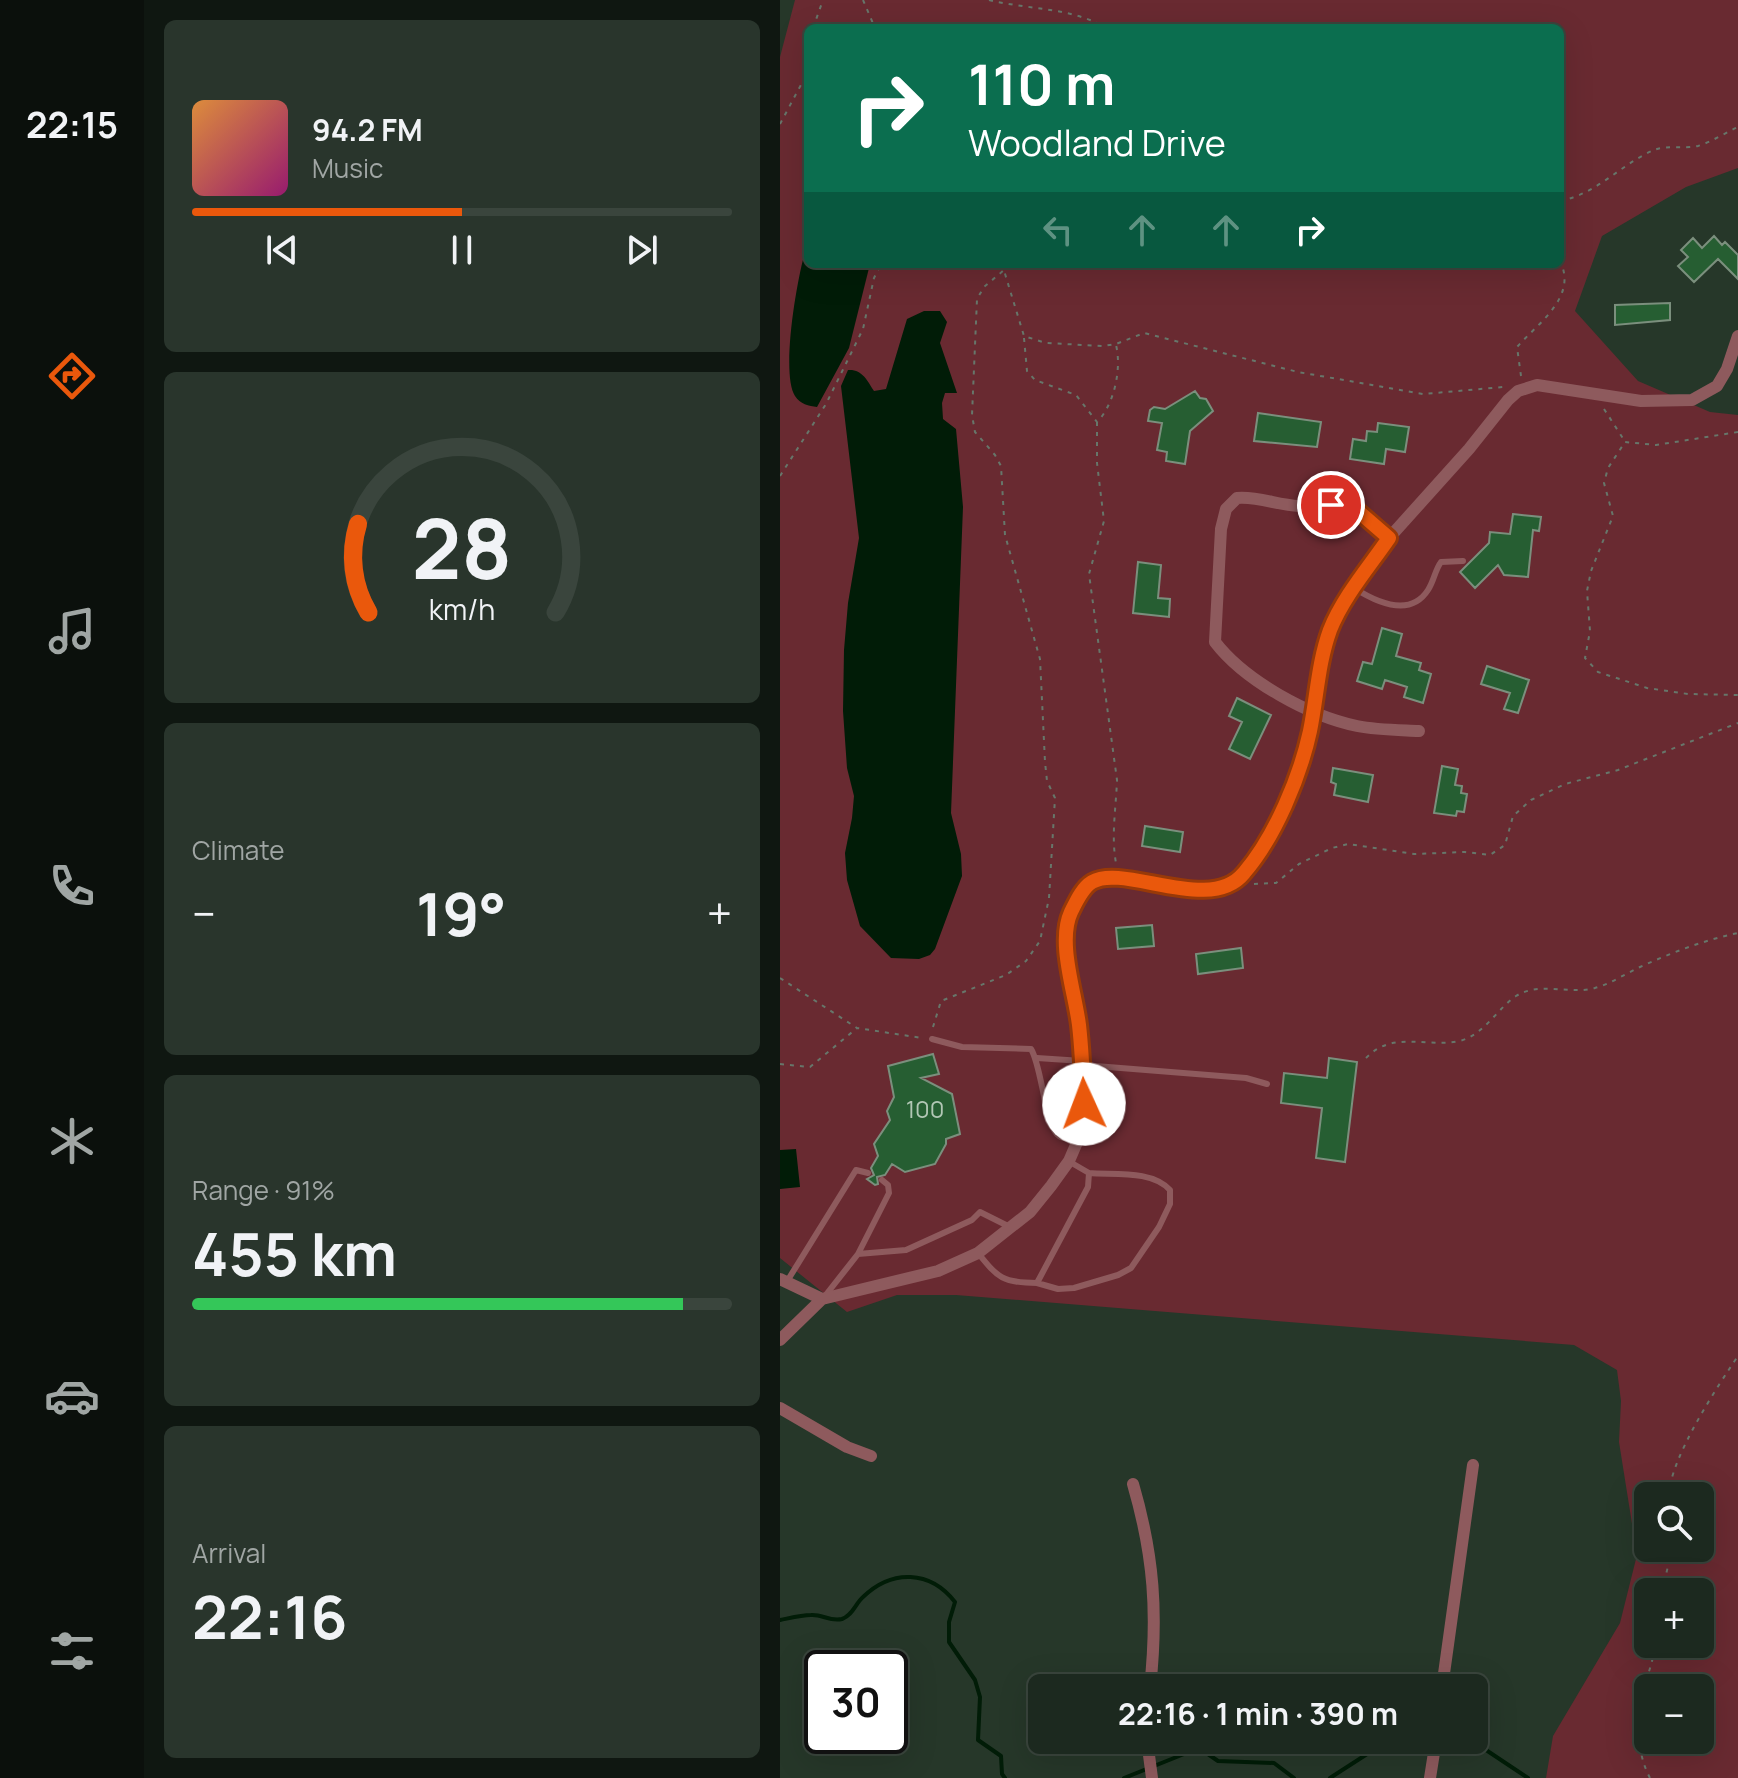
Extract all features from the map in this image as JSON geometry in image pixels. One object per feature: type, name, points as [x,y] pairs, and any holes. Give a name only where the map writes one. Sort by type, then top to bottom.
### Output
[{"type":"street","points":[[780,1340],[822,1299],[938,1271],[978,1253],[1030,1212],[1069,1161],[1078,1140],[1084,1104],[1082,1063],[1066,949],[1066,929],[1075,905],[1096,880],[1119,879],[1190,889],[1213,889],[1243,875],[1286,804],[1301,763],[1317,678],[1331,628],[1389,538],[1518,391],[1537,385],[1606,396],[1674,402],[1701,396],[1717,386],[1727,369],[1738,336]]},
{"type":"street","points":[[1389,538],[1359,512],[1347,507],[1276,504],[1253,496],[1237,498],[1226,509],[1221,529],[1215,642],[1229,660],[1251,676],[1313,711],[1360,727],[1419,731]]},
{"type":"street","points":[[783,1281],[822,1299]]},
{"type":"street","points":[[780,1408],[847,1447],[871,1456]]},
{"type":"street","points":[[1444,1674],[1473,1465]]},
{"type":"street","points":[[1133,1484],[1152,1565],[1156,1634],[1152,1674]]},
{"type":"street","points":[[1430,1778],[1434,1754]]},
{"type":"lane","points":[[1354,588],[1391,605],[1412,605],[1427,592],[1441,562],[1463,561]]},
{"type":"lane","points":[[932,1039],[962,1047],[1031,1049],[1037,1058],[1038,1075],[1053,1130],[1060,1138],[1078,1140]]},
{"type":"lane","points":[[1037,1058],[1246,1078],[1267,1084]]},
{"type":"lane","points":[[978,1253],[996,1275],[1017,1283],[1037,1283],[1058,1289],[1074,1288],[1131,1268],[1143,1254],[1170,1204],[1170,1190],[1162,1181],[1149,1177],[1089,1173],[1069,1161]]},
{"type":"lane","points":[[783,1281],[849,1178],[858,1169],[868,1173]]},
{"type":"lane","points":[[1037,1283],[1088,1187],[1089,1173]]},
{"type":"lane","points":[[822,1299],[858,1254],[889,1193],[888,1185],[882,1180]]},
{"type":"lane","points":[[858,1254],[906,1250],[972,1220],[980,1212],[1012,1228]]},
{"type":"path","points":[[814,24],[823,0]]},
{"type":"path","points":[[863,0],[873,24]]},
{"type":"path","points":[[989,0],[1074,13],[1098,24]]},
{"type":"path","points":[[780,124],[804,77]]},
{"type":"path","points":[[1564,200],[1596,187],[1657,148],[1699,145],[1738,127]]},
{"type":"path","points":[[780,476],[826,404],[863,329],[879,268]]},
{"type":"path","points":[[1521,378],[1517,347],[1549,316],[1562,295],[1563,268]]},
{"type":"path","points":[[780,978],[857,1028],[932,1039],[934,1018],[941,1001],[1006,975],[1026,961],[1040,941],[1049,898],[1055,798],[1047,781],[1040,659],[1005,535],[1001,466],[975,432],[972,415],[977,299],[984,287],[1004,270],[1024,336],[1027,371],[1035,380],[1076,395],[1097,422],[1097,463],[1104,521],[1089,574],[1117,780],[1112,842],[1119,879]]},
{"type":"path","points":[[1024,336],[1046,343],[1073,346],[1116,344],[1144,333],[1298,372],[1423,394],[1512,386]]},
{"type":"path","points":[[1097,422],[1105,414],[1117,377],[1119,359],[1116,344]]},
{"type":"path","points":[[1606,396],[1603,409],[1625,442]]},
{"type":"path","points":[[1625,442],[1656,445],[1738,432]]},
{"type":"path","points":[[1625,442],[1608,468],[1604,483],[1613,516],[1591,571],[1587,591],[1590,631],[1585,658],[1598,672],[1647,688],[1688,694],[1738,695]]},
{"type":"path","points":[[1233,882],[1276,883],[1299,864],[1348,844],[1414,854],[1465,852],[1490,855],[1505,845],[1513,816],[1531,800],[1565,784],[1618,770],[1738,723]]},
{"type":"path","points":[[1366,1058],[1375,1049],[1390,1043],[1407,1040],[1438,1043],[1462,1041],[1478,1031],[1516,996],[1526,992],[1537,989],[1594,989],[1659,959],[1738,933]]},
{"type":"path","points":[[780,1064],[810,1067],[857,1028]]},
{"type":"path","points":[[1672,1482],[1675,1467],[1687,1443],[1738,1356]]},
{"type":"path","points":[[1650,1778],[1637,1724],[1652,1658]]},
{"type":"shaded area","points":[[795,0],[1738,0],[1738,168],[1686,187],[1602,236],[1575,311],[1638,381],[1710,412],[1738,415],[1738,1778],[1546,1778],[1553,1736],[1620,1623],[1635,1562],[1714,1562],[1714,1482],[1634,1482],[1634,1536],[1619,1442],[1621,1401],[1617,1370],[1574,1345],[956,1295],[897,1295],[847,1312],[780,1258],[780,57]]},
{"type":"shaded area","points":[[804,258],[804,268],[869,268],[849,348],[817,407],[802,403],[795,396],[791,384],[790,345]]},
{"type":"shaded area","points":[[924,311],[940,311],[947,322],[940,343],[957,393],[945,393],[942,403],[943,419],[956,429],[963,507],[951,813],[961,854],[962,876],[935,949],[930,955],[919,959],[891,958],[860,926],[847,880],[845,853],[854,796],[847,768],[843,711],[844,650],[859,538],[841,386],[848,370],[853,370],[864,376],[874,391],[886,389],[907,319]]},
{"type":"shaded area","points":[[796,1149],[800,1187],[780,1189],[780,1150]]},
{"type":"building","points":[[1714,236],[1738,255],[1738,279],[1718,259],[1694,282],[1678,266],[1688,257],[1681,250],[1693,238],[1702,248]]},
{"type":"building","points":[[1670,303],[1670,320],[1615,325],[1615,305]]},
{"type":"building","points":[[1195,391],[1200,398],[1206,399],[1213,411],[1190,431],[1185,464],[1166,461],[1167,452],[1157,450],[1162,423],[1148,421],[1150,410],[1154,407],[1165,409]]},
{"type":"building","points":[[1258,413],[1321,422],[1317,447],[1254,441]]},
{"type":"building","points":[[1378,423],[1409,427],[1405,452],[1386,449],[1384,464],[1350,459],[1353,439],[1366,441],[1367,431],[1377,432]]},
{"type":"building","points":[[1513,514],[1541,517],[1539,531],[1533,530],[1528,577],[1504,575],[1498,565],[1475,588],[1460,572],[1489,543],[1490,532],[1510,534]]},
{"type":"building","points":[[1138,562],[1161,565],[1158,598],[1170,599],[1169,617],[1133,613]]},
{"type":"building","points":[[1382,628],[1402,634],[1396,656],[1421,663],[1419,670],[1431,674],[1423,703],[1404,697],[1407,687],[1385,680],[1382,689],[1357,681],[1363,662],[1372,664]]},
{"type":"building","points":[[1487,666],[1529,680],[1518,713],[1504,709],[1510,693],[1481,684]]},
{"type":"building","points":[[1237,698],[1271,715],[1250,759],[1229,749],[1242,722],[1229,716]]},
{"type":"building","points":[[1442,766],[1458,769],[1455,785],[1462,786],[1461,793],[1467,794],[1464,812],[1457,811],[1456,816],[1434,813]]},
{"type":"building","points":[[1333,768],[1373,775],[1368,802],[1334,795],[1336,784],[1331,782]]},
{"type":"building","points":[[1145,826],[1183,832],[1180,852],[1142,846]]},
{"type":"building","points":[[1152,925],[1154,946],[1118,949],[1116,928]]},
{"type":"building","points":[[1241,948],[1243,968],[1198,974],[1196,954]]},
{"type":"building","points":[[933,1054],[939,1074],[921,1078],[952,1094],[960,1134],[946,1139],[935,1164],[905,1172],[892,1164],[885,1175],[877,1177],[878,1184],[875,1185],[867,1179],[874,1175],[871,1168],[878,1156],[874,1144],[890,1120],[887,1111],[894,1097],[888,1066]]},
{"type":"building","points":[[1329,1058],[1357,1062],[1345,1162],[1316,1158],[1322,1108],[1281,1103],[1284,1073],[1327,1078]]},
{"type":"waterway","points":[[780,1620],[811,1615],[842,1619],[874,1588],[898,1578],[923,1579],[945,1591],[955,1602],[949,1622],[949,1642],[975,1680],[980,1697],[978,1740],[1001,1756],[1005,1778]]},
{"type":"waterway","points":[[1124,1778],[1199,1748],[1218,1761],[1274,1763],[1294,1778]]},
{"type":"waterway","points":[[1488,1751],[1528,1778]]},
{"type":"waterway","points":[[1330,1778],[1367,1754]]},
{"type":"route","points":[[1084,1104],[1082,1055],[1066,949],[1070,915],[1080,896],[1096,880],[1111,878],[1190,889],[1213,889],[1243,875],[1255,857],[1286,804],[1301,763],[1310,731],[1317,678],[1331,628],[1347,598],[1389,538],[1359,512],[1331,505]]}]
